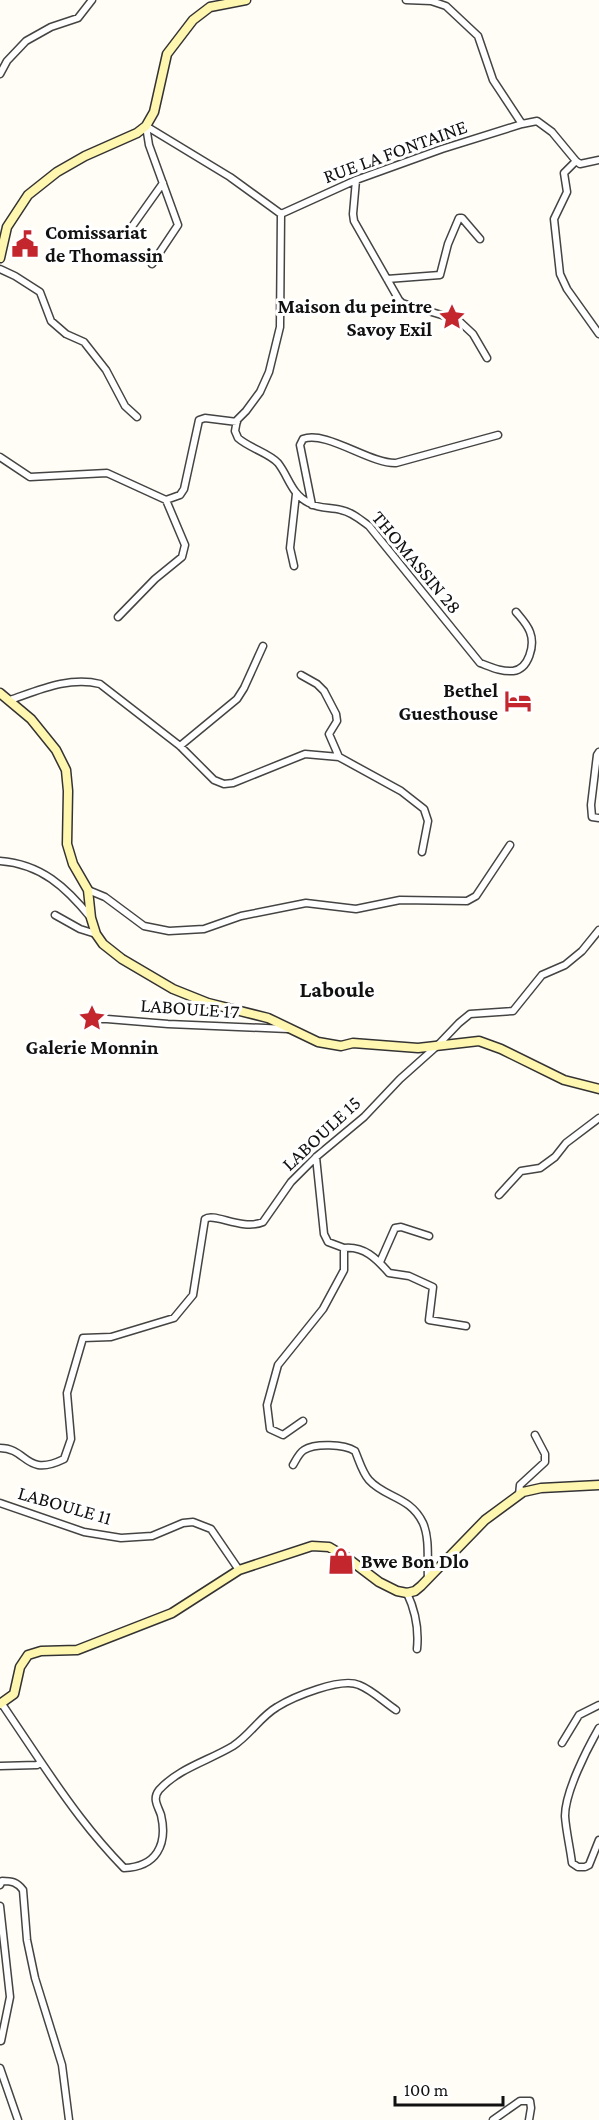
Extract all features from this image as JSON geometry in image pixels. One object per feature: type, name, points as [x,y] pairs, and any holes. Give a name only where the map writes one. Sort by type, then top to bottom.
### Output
[{"type":"main road","points":[[0,258],[4,227],[28,195],[57,172],[85,156],[137,133],[146,126],[154,112],[167,54],[193,20],[210,7],[246,0]]},
{"type":"main road","points":[[0,693],[37,727],[56,750],[66,770],[67,844],[73,864],[88,890],[91,918],[96,934],[103,944],[122,959],[173,989],[208,1003],[268,1018],[318,1042],[341,1046],[353,1043],[403,1048],[479,1041],[501,1049],[564,1080],[599,1089]]},
{"type":"main road","points":[[1,1704],[14,1694],[20,1667],[28,1655],[41,1651],[77,1650],[172,1613],[239,1570],[312,1546],[329,1546],[379,1582],[396,1592],[407,1593],[415,1591],[485,1520],[519,1495],[541,1488],[599,1485]]},
{"type":"street","points":[[0,74],[7,61],[26,41],[51,27],[78,18],[92,0]]},
{"type":"street","points":[[406,0],[431,1],[446,6],[478,36],[493,80],[522,124],[537,121],[545,125],[580,164],[599,160]]},
{"type":"street","name":"RUE LA FONTAINE","points":[[281,214],[356,180],[442,149],[522,124]]},
{"type":"street","points":[[146,126],[149,145],[178,228],[152,264]]},
{"type":"street","points":[[146,126],[230,177],[281,214],[280,327],[265,382],[237,422],[206,417],[199,420],[183,492],[166,500]]},
{"type":"street","points":[[576,162],[564,173],[567,192],[554,219],[560,274],[567,289],[599,334]]},
{"type":"street","points":[[356,180],[352,214],[354,221],[402,303],[458,321],[473,334],[487,358]]},
{"type":"street","points":[[131,228],[163,183]]},
{"type":"street","points":[[387,279],[440,275],[448,244],[459,218],[462,218],[480,239]]},
{"type":"street","points":[[0,270],[15,276],[40,292],[51,321],[66,334],[84,342],[106,370],[125,406],[137,417]]},
{"type":"street","name":"THOMASSIN 28","points":[[237,422],[235,431],[238,438],[256,451],[276,461],[296,494],[320,508],[342,510],[356,516],[369,526],[480,663],[500,670],[516,670],[525,664],[531,652],[531,634],[516,612]]},
{"type":"street","points":[[312,505],[301,452],[300,444],[303,438],[309,437],[347,447],[384,464],[396,463],[498,435]]},
{"type":"street","points":[[0,457],[30,477],[107,473],[166,500],[185,550],[182,557],[155,579],[118,617]]},
{"type":"street","points":[[294,566],[290,548],[296,494]]},
{"type":"street","points":[[180,746],[237,699],[263,646]]},
{"type":"street","points":[[301,675],[324,691],[336,714],[337,721],[329,734],[339,757]]},
{"type":"street","points":[[10,700],[67,682],[91,682],[108,689],[180,746],[214,780],[224,784],[233,783],[305,754],[339,757],[401,791],[423,809],[429,821],[422,852]]},
{"type":"street","points":[[599,752],[591,813],[592,817],[599,818]]},
{"type":"street","points":[[88,890],[105,897],[144,926],[169,931],[204,929],[241,916],[306,903],[356,909],[400,900],[467,901],[476,896],[510,845]]},
{"type":"street","points":[[0,861],[15,862],[43,873],[62,885],[91,918]]},
{"type":"street","points":[[55,915],[80,929],[96,934]]},
{"type":"street","name":"LABOULE 15","points":[[71,1439],[67,1394],[83,1338],[111,1337],[174,1318],[193,1295],[205,1219],[212,1215],[234,1223],[248,1225],[263,1222],[291,1182],[316,1157],[364,1117],[459,1023],[470,1014],[513,1011],[542,975],[565,965],[582,951],[599,930]]},
{"type":"street","name":"LABOULE 17","points":[[88,1019],[229,1028],[289,1029]]},
{"type":"street","points":[[499,1194],[521,1171],[540,1168],[555,1157],[566,1143],[599,1118]]},
{"type":"street","points":[[316,1157],[324,1234],[328,1242],[344,1248],[361,1248],[380,1262],[389,1273],[409,1276],[433,1287],[429,1320],[466,1326]]},
{"type":"street","points":[[380,1262],[391,1232],[395,1228],[401,1227],[429,1236]]},
{"type":"street","points":[[303,1421],[283,1434],[270,1429],[267,1405],[278,1365],[323,1309],[344,1269],[344,1248]]},
{"type":"street","points":[[519,1495],[520,1485],[546,1462],[545,1454],[536,1435]]},
{"type":"street","name":"LABOULE 11","points":[[0,1448],[9,1448],[34,1465],[51,1466],[64,1460],[71,1439]]},
{"type":"street","points":[[293,1465],[300,1452],[310,1447],[338,1445],[355,1451],[369,1480],[409,1505],[422,1521],[426,1534],[428,1579]]},
{"type":"street","name":"LABOULE 11","points":[[0,1503],[84,1532],[121,1538],[152,1536],[183,1523],[193,1522],[211,1529],[239,1570]]},
{"type":"street","points":[[407,1593],[415,1611],[419,1635],[417,1649]]},
{"type":"street","points":[[1,1704],[75,1812],[96,1839],[124,1868],[136,1868],[148,1863],[159,1853],[163,1835],[161,1816],[155,1800],[157,1794],[171,1778],[243,1739],[277,1707],[331,1684],[349,1682],[360,1685],[396,1710]]},
{"type":"street","points":[[562,1743],[579,1716],[599,1705]]},
{"type":"street","points":[[599,1728],[572,1788],[565,1814],[572,1863],[585,1867],[588,1865],[599,1840]]},
{"type":"street","points":[[0,1766],[37,1766],[41,1762]]},
{"type":"street","points":[[0,1886],[2,1881],[10,1881],[19,1884],[23,1890],[27,1940],[35,1978],[62,2065],[69,2120]]},
{"type":"street","points":[[0,1906],[10,1997],[0,2040]]},
{"type":"street","points":[[0,2068],[18,2120]]},
{"type":"street","points":[[493,2120],[520,2101],[525,2100],[530,2101],[529,2120]]},
{"type":"place","name":"Comissariat de Thomassin","points":[[25,244]]},
{"type":"place","name":"Maison du peintre Savoy Exil","points":[[452,317]]},
{"type":"place","name":"Bethel Guesthouse","points":[[518,701]]},
{"type":"place","name":"Galerie Monnin","points":[[92,1018]]},
{"type":"place","name":"Bwe Bon Dlo","points":[[341,1561]]},
{"type":"district","name":"Laboule","points":[[337,989]]}]
